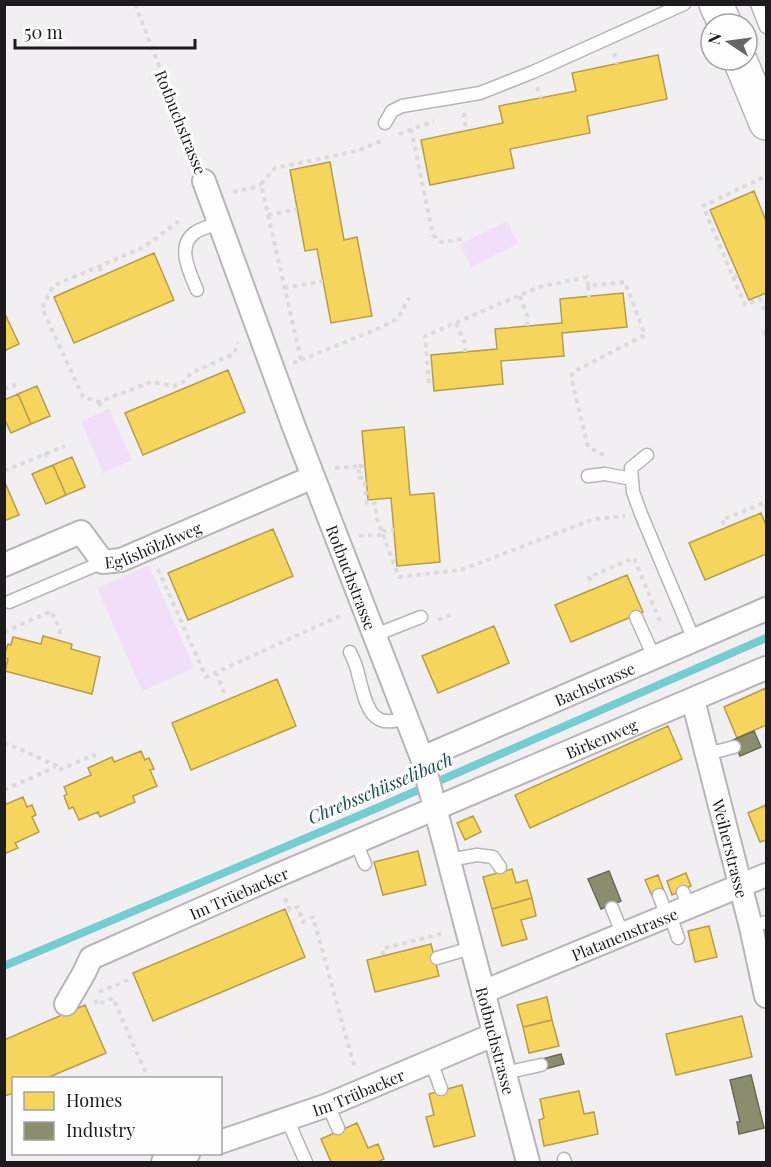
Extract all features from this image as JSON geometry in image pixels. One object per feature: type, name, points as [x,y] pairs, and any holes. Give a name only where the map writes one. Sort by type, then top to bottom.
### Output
[{"type":"main road","points":[[745,72],[766,123]]},
{"type":"street","name":"Rotbuchstrasse","points":[[211,202],[273,371],[301,424],[320,473],[375,635],[424,763],[493,1035],[528,1162]]},
{"type":"street","name":"Eglishölzliweg","points":[[4,565],[81,532],[102,562],[121,560],[320,473]]},
{"type":"street","name":"Bachstrasse","points":[[424,763],[654,657],[692,637],[766,609]]},
{"type":"street","name":"Birkenweg","points":[[434,803],[693,700],[766,668]]},
{"type":"street","name":"Weiherstrasse","points":[[693,700],[740,886],[759,924],[766,996]]},
{"type":"street","name":"Im Trüebacker","points":[[66,1004],[91,958],[356,842],[434,803]]},
{"type":"street","name":"Platanenstrasse","points":[[483,993],[623,935],[677,908],[766,875]]},
{"type":"street","name":"Im Trübacker","points":[[222,1141],[328,1105],[493,1035]]},
{"type":"street","points":[[163,1162],[185,1155]]},
{"type":"lane","points":[[385,123],[392,111],[402,106],[480,93],[533,72],[684,4]]},
{"type":"lane","points":[[757,4],[766,27]]},
{"type":"lane","points":[[197,290],[187,267],[185,254],[187,242],[211,202]]},
{"type":"lane","points":[[647,455],[632,473],[633,492],[692,637]]},
{"type":"lane","points":[[588,476],[632,473]]},
{"type":"lane","points":[[9,602],[102,562]]},
{"type":"lane","points":[[375,635],[421,617]]},
{"type":"lane","points":[[636,617],[654,657]]},
{"type":"lane","points":[[350,652],[358,671],[363,696],[371,714],[380,721],[395,722],[407,717]]},
{"type":"lane","points":[[707,754],[734,747]]},
{"type":"lane","points":[[356,842],[365,864]]},
{"type":"lane","points":[[449,860],[477,855],[493,857],[500,867]]},
{"type":"lane","points":[[659,895],[677,908],[678,938]]},
{"type":"lane","points":[[612,908],[623,935]]},
{"type":"lane","points":[[437,957],[471,948]]},
{"type":"lane","points":[[431,1061],[441,1089]]},
{"type":"lane","points":[[504,1073],[541,1065]]},
{"type":"lane","points":[[328,1105],[338,1128]]},
{"type":"lane","points":[[288,1119],[306,1162]]},
{"type":"path","name":"Rotbuchstrasse","points":[[135,4],[211,202]]},
{"type":"path","points":[[466,131],[463,109],[477,104],[480,93]]},
{"type":"path","points":[[301,360],[261,184],[275,168],[357,151],[442,117]]},
{"type":"path","points":[[411,129],[433,235],[441,242],[463,239]]},
{"type":"path","points":[[764,177],[703,206],[719,236],[745,304],[760,299],[766,314]]},
{"type":"path","points":[[234,354],[191,373],[179,386],[151,382],[99,402],[83,397],[42,308],[53,286],[144,247],[176,223],[211,202],[261,186]]},
{"type":"path","points":[[268,215],[297,209]]},
{"type":"path","points":[[99,267],[102,273]]},
{"type":"path","points":[[429,383],[425,336],[539,287],[587,277],[589,297]]},
{"type":"path","points":[[285,288],[323,281]]},
{"type":"path","points":[[588,286],[625,282],[645,335],[573,372],[571,377],[588,447],[632,473]]},
{"type":"path","points":[[520,296],[527,315],[527,326]]},
{"type":"path","points":[[273,371],[382,327],[395,320],[410,298]]},
{"type":"path","points":[[456,323],[465,343],[465,352]]},
{"type":"path","points":[[766,331],[766,336]]},
{"type":"path","points":[[4,389],[14,385],[16,390]]},
{"type":"path","points":[[99,402],[102,410]]},
{"type":"path","points":[[4,471],[65,446]]},
{"type":"path","points":[[45,453],[48,459]]},
{"type":"path","points":[[359,466],[359,478],[364,478],[367,504],[375,503],[377,519],[399,577],[461,570],[594,519],[641,514]]},
{"type":"path","points":[[320,473],[365,466]]},
{"type":"path","points":[[724,525],[722,520],[765,503],[766,508]]},
{"type":"path","points":[[351,536],[394,530]]},
{"type":"path","points":[[591,581],[589,577],[634,558],[664,629],[673,634],[692,637]]},
{"type":"path","points":[[168,564],[157,569],[206,677],[346,614]]},
{"type":"path","points":[[4,632],[51,612],[60,630],[59,639]]},
{"type":"path","points":[[216,672],[225,695]]},
{"type":"path","points":[[4,742],[57,766],[59,770],[94,755],[96,761]]},
{"type":"path","points":[[4,790],[57,766]]},
{"type":"path","points":[[299,911],[303,922],[313,917],[357,1075]]},
{"type":"path","points":[[383,955],[382,949],[454,930]]},
{"type":"path","points":[[406,942],[408,948]]},
{"type":"path","points":[[93,995],[128,980]]},
{"type":"path","points":[[102,1004],[113,998],[148,1077]]},
{"type":"shaded area","points":[[507,221],[518,244],[471,267],[460,244]]},
{"type":"shaded area","points":[[109,409],[132,460],[103,473],[81,421]]},
{"type":"shaded area","points":[[149,565],[194,668],[142,691],[97,588]]},
{"type":"building: Homes","points":[[658,55],[667,99],[587,116],[590,133],[510,149],[514,168],[430,185],[421,140],[503,123],[499,106],[576,91],[572,73]]},
{"type":"building: Homes","points":[[330,162],[344,240],[357,237],[372,316],[331,323],[317,249],[305,251],[290,170]]},
{"type":"building: Homes","points":[[754,191],[766,221],[766,293],[749,300],[710,210]]},
{"type":"building: Homes","points":[[154,253],[174,300],[74,343],[54,297]]},
{"type":"building: Homes","points":[[623,293],[627,327],[562,333],[564,356],[501,361],[503,384],[434,391],[431,355],[497,349],[495,329],[562,323],[560,299]]},
{"type":"building: Homes","points":[[4,315],[19,344],[4,351]]},
{"type":"building: Homes","points":[[228,370],[245,412],[143,455],[125,413]]},
{"type":"building: Homes","points":[[37,386],[50,416],[31,424],[18,394]]},
{"type":"building: Homes","points":[[18,394],[31,424],[11,433],[4,418],[4,400]]},
{"type":"building: Homes","points":[[404,427],[410,495],[434,493],[440,562],[397,566],[391,498],[368,500],[362,431]]},
{"type":"building: Homes","points":[[72,457],[85,487],[66,495],[53,465]]},
{"type":"building: Homes","points":[[53,465],[66,495],[46,504],[32,474]]},
{"type":"building: Homes","points":[[4,485],[19,515],[4,521]]},
{"type":"building: Homes","points":[[761,513],[766,525],[766,554],[705,580],[689,543]]},
{"type":"building: Homes","points":[[273,529],[293,576],[188,620],[168,573]]},
{"type":"building: Homes","points":[[627,575],[643,612],[571,642],[555,605]]},
{"type":"building: Homes","points":[[494,626],[509,663],[438,693],[422,656]]},
{"type":"building: Homes","points":[[43,636],[72,644],[71,649],[100,657],[92,694],[5,671],[8,659],[4,656],[13,637],[41,644]]},
{"type":"building: Homes","points":[[277,679],[296,726],[191,770],[172,723]]},
{"type":"building: Homes","points":[[766,688],[766,725],[737,738],[724,707]]},
{"type":"building: Homes","points":[[668,726],[682,759],[530,828],[515,795]]},
{"type":"building: Homes","points":[[141,751],[145,760],[149,758],[154,769],[150,770],[157,786],[133,796],[135,802],[100,817],[98,812],[79,820],[73,807],[69,809],[64,796],[67,794],[64,787],[91,775],[88,768],[112,757],[114,762]]},
{"type":"building: Homes","points":[[23,797],[27,807],[32,805],[36,815],[32,817],[39,832],[15,843],[18,848],[4,854],[4,805]]},
{"type":"building: Homes","points":[[766,805],[766,840],[760,842],[748,813]]},
{"type":"building: Homes","points":[[473,816],[481,832],[465,840],[457,823]]},
{"type":"building: Homes","points":[[418,851],[426,885],[383,895],[374,862]]},
{"type":"building: Homes","points":[[512,869],[516,883],[527,880],[532,898],[492,909],[483,877]]},
{"type":"building: Homes","points":[[686,873],[691,886],[672,895],[667,881]]},
{"type":"building: Homes","points":[[658,875],[664,891],[652,896],[645,880]]},
{"type":"building: Homes","points":[[532,898],[536,916],[521,920],[527,939],[502,946],[492,909]]},
{"type":"building: Homes","points":[[285,909],[305,957],[153,1021],[133,973]]},
{"type":"building: Homes","points":[[709,926],[717,957],[695,962],[688,931]]},
{"type":"building: Homes","points":[[431,944],[439,976],[375,992],[367,960]]},
{"type":"building: Homes","points":[[547,997],[552,1020],[523,1027],[517,1005]]},
{"type":"building: Homes","points":[[85,1005],[106,1053],[49,1077],[12,1077],[12,1094],[4,1096],[4,1040]]},
{"type":"building: Homes","points":[[742,1016],[752,1057],[676,1075],[666,1034]]},
{"type":"building: Homes","points":[[552,1020],[559,1046],[529,1053],[523,1027]]},
{"type":"building: Homes","points":[[462,1085],[475,1136],[434,1147],[426,1117],[434,1115],[429,1094]]},
{"type":"building: Homes","points":[[579,1091],[584,1114],[594,1112],[598,1134],[544,1146],[539,1120],[544,1118],[540,1099]]},
{"type":"building: Homes","points":[[357,1123],[368,1148],[378,1144],[384,1159],[377,1162],[331,1162],[321,1139]]},
{"type":"building: Industry","points":[[754,731],[761,747],[740,756],[733,740]]},
{"type":"building: Industry","points":[[609,871],[621,901],[601,909],[588,879]]},
{"type":"building: Industry","points":[[561,1054],[564,1064],[545,1069],[542,1059]]},
{"type":"building: Industry","points":[[751,1075],[764,1128],[739,1134],[737,1122],[740,1122],[730,1080]]},
{"type":"waterway","name":"Chrebsschüsselibach","points":[[4,966],[377,808],[766,638]]}]
